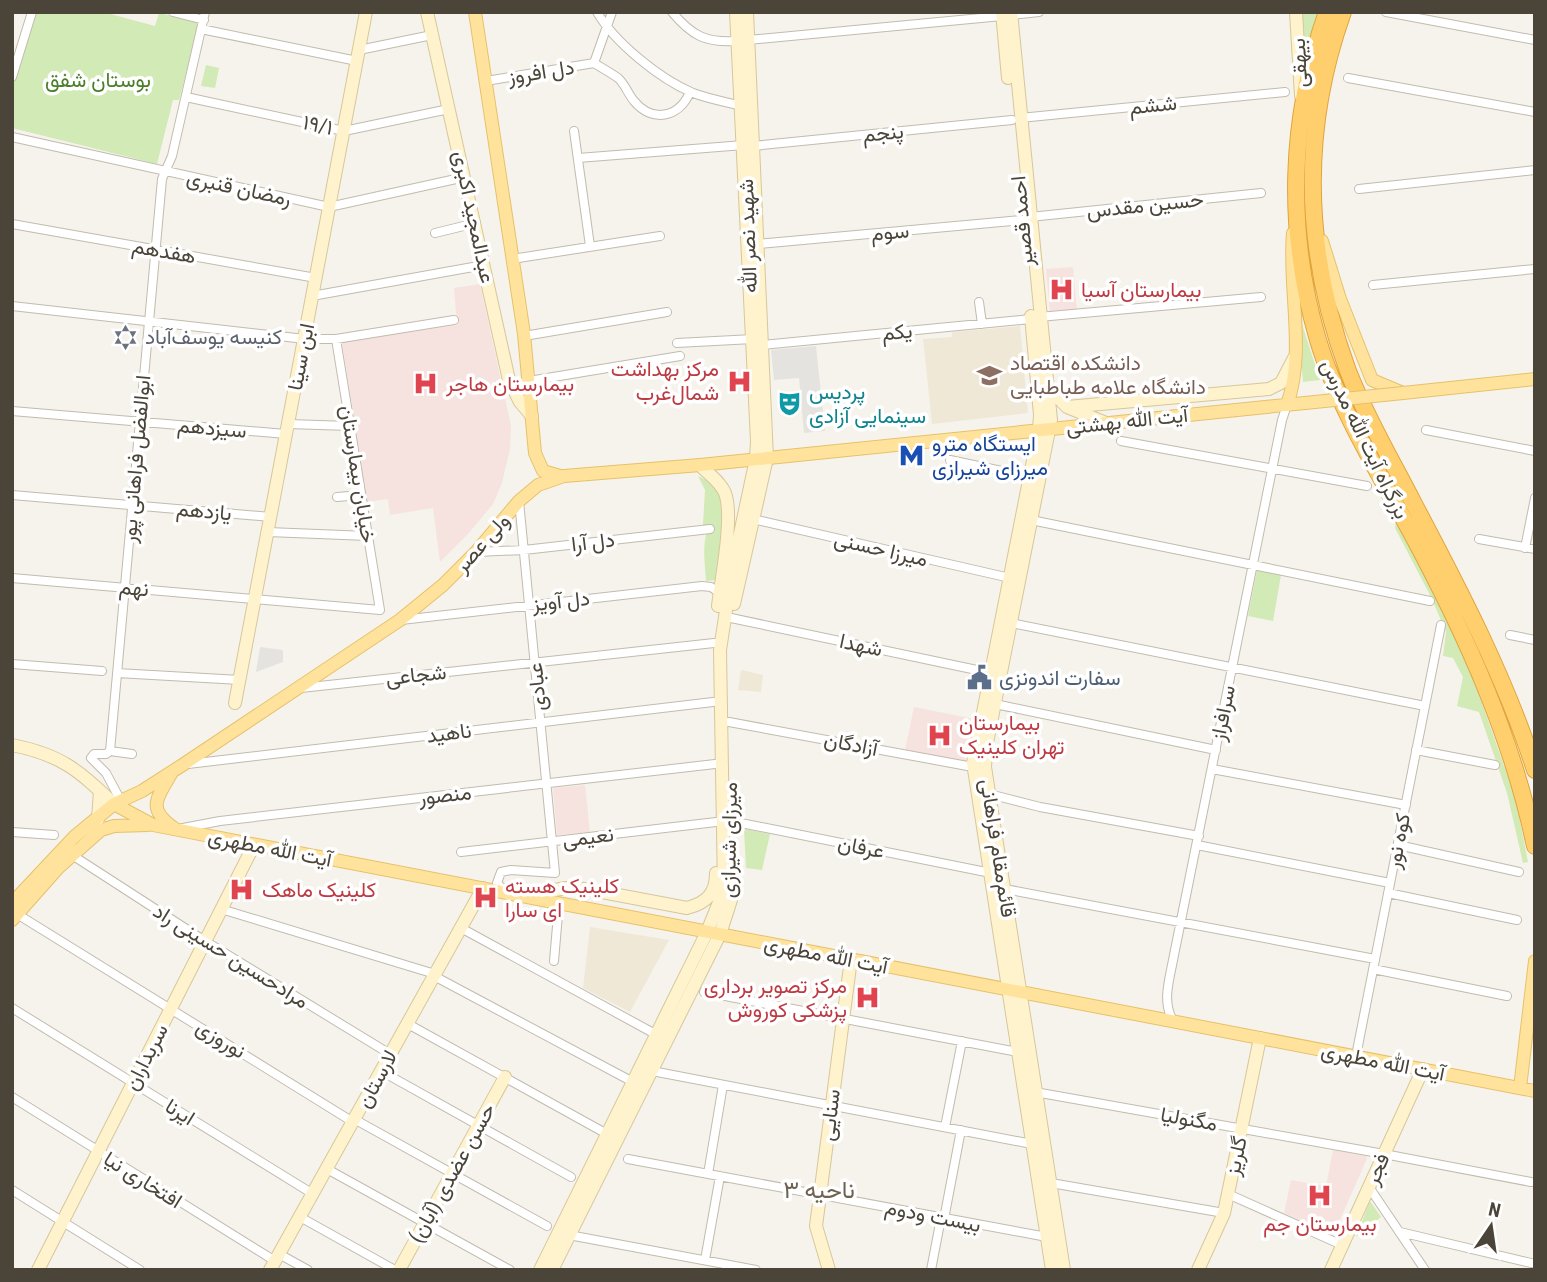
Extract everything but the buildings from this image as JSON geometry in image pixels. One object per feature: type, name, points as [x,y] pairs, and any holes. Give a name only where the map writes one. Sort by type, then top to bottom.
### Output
[{"type":"highway","name":"بزرگراه آیت الله مدرس","points":[[1327,12],[1308,73],[1295,174],[1295,215],[1306,293],[1318,341],[1329,370],[1360,437],[1440,587],[1475,660],[1524,796],[1535,846]]},
{"type":"highway","name":"بزرگراه آیت الله مدرس","points":[[1343,12],[1323,75],[1312,193],[1315,232],[1333,321],[1355,388],[1491,654],[1535,770]]},
{"type":"main road","name":"ابن سینا","points":[[235,703],[366,12]]},
{"type":"main road","name":"عبدالمجید اکبری","points":[[427,12],[509,380],[520,402],[532,416]]},
{"type":"main road","points":[[475,12],[524,336],[534,447],[539,466],[546,473],[564,476]]},
{"type":"main road","name":"شهید نصر الله","points":[[736,12],[743,41]]},
{"type":"main road","name":"شهید نصر الله","points":[[747,12],[743,41],[742,106],[749,146],[755,288]]},
{"type":"main road","name":"بیهقی","points":[[1296,12],[1301,113]]},
{"type":"main road","name":"احمد قصیر","points":[[1006,14],[1035,318],[1040,415],[1045,429]]},
{"type":"main road","points":[[743,41],[758,244],[755,288],[762,458]]},
{"type":"main road","points":[[1287,405],[1293,387],[1296,351],[1292,248],[1295,215]]},
{"type":"main road","points":[[1315,232],[1322,242],[1340,299],[1372,380],[1403,393]]},
{"type":"main road","name":"احمد قصیر","points":[[1035,318],[1048,387],[1045,429]]},
{"type":"main road","points":[[1067,407],[1265,390],[1277,386],[1287,375],[1296,351]]},
{"type":"main road","name":"آیت الله بهشتی","points":[[564,476],[700,465],[1403,393],[1531,383]]},
{"type":"main road","points":[[1048,387],[1067,407],[1106,423]]},
{"type":"main road","points":[[1204,395],[1228,411]]},
{"type":"main road","points":[[1133,421],[1146,400]]},
{"type":"main road","name":"قائم‌مقام فراهانی","points":[[1045,429],[1030,477],[973,767],[991,873],[1035,1092],[1064,1270]]},
{"type":"main road","name":"قائم‌مقام فراهانی","points":[[1045,429],[1031,520],[985,754],[1004,889],[1015,991],[1018,1052],[1052,1270]]},
{"type":"main road","name":"میرزای شیرازی","points":[[552,1270],[652,1071],[732,891],[727,650],[762,458]]},
{"type":"main road","name":"میرزای شیرازی","points":[[540,1270],[657,1035],[714,933],[724,890],[720,650],[736,549],[762,458]]},
{"type":"main road","name":"میرزای شیرازی","points":[[515,895],[566,888],[586,889],[677,907],[693,907],[706,900],[716,885],[714,643],[727,526],[727,502],[719,483],[700,465]]},
{"type":"main road","name":"ولی عصر","points":[[14,912],[74,837],[119,804],[179,768],[400,620],[443,585],[476,552],[519,501],[538,485],[564,476]]},
{"type":"main road","points":[[12,745],[68,764],[119,804]]},
{"type":"main road","points":[[177,830],[158,815],[156,805],[158,794],[179,768]]},
{"type":"main road","points":[[98,819],[100,791]]},
{"type":"main road","name":"آیت الله مطهری","points":[[119,804],[153,825],[177,830],[1527,1089]]},
{"type":"main road","points":[[14,912],[72,855],[106,827],[153,825]]},
{"type":"main road","name":"سربداران","points":[[38,1270],[254,845]]},
{"type":"main road","name":"لارستان","points":[[275,1262],[483,888]]},
{"type":"main road","name":"سنایی","points":[[829,1270],[816,1226],[851,959]]},
{"type":"main road","points":[[1527,1089],[1535,961]]},
{"type":"main road","name":"گلریز","points":[[1198,1270],[1224,1213],[1260,1038]]},
{"type":"main road","name":"فجر","points":[[1331,1270],[1423,1069]]},
{"type":"main road","name":"حسن عضدی (آبان)","points":[[397,1270],[505,1077]]},
{"type":"street","points":[[12,77],[32,12]]},
{"type":"street","points":[[173,12],[204,16]]},
{"type":"street","points":[[597,12],[607,29],[636,56],[690,92],[742,106]]},
{"type":"street","points":[[594,63],[612,12]]},
{"type":"street","points":[[672,12],[701,38],[719,42],[1038,12]]},
{"type":"street","points":[[1386,12],[1535,40]]},
{"type":"street","name":"ابوالفضل فراهانی پور","points":[[119,804],[106,773],[91,758],[93,754],[106,754],[110,751],[162,179],[172,156],[204,16]]},
{"type":"street","points":[[201,29],[358,56],[432,35]]},
{"type":"street","name":"دل افروز","points":[[486,81],[594,63],[620,80],[635,102],[653,116],[662,116],[677,110],[690,92]]},
{"type":"street","points":[[1348,78],[1535,113]]},
{"type":"street","name":"ششم","points":[[1016,119],[1285,92]]},
{"type":"street","name":"۱۹/۱","points":[[186,97],[344,131],[449,109]]},
{"type":"street","name":"پنجم","points":[[578,158],[749,146],[1016,119]]},
{"type":"street","points":[[574,131],[590,246]]},
{"type":"street","name":"رمضان قنبری","points":[[12,137],[329,207],[465,177]]},
{"type":"street","points":[[1359,190],[1535,170]]},
{"type":"street","name":"حسین مقدس","points":[[1026,218],[1261,193]]},
{"type":"street","name":"سوم","points":[[758,244],[1026,218]]},
{"type":"street","points":[[435,233],[476,223]]},
{"type":"street","name":"هفدهم","points":[[12,224],[316,278]]},
{"type":"street","points":[[512,259],[660,236]]},
{"type":"street","points":[[312,296],[484,265]]},
{"type":"street","points":[[1373,285],[1535,269]]},
{"type":"street","name":"یکم","points":[[677,343],[757,342],[1261,297]]},
{"type":"street","points":[[979,302],[982,324]]},
{"type":"street","points":[[12,306],[305,339],[336,338],[454,320]]},
{"type":"street","points":[[524,336],[667,312]]},
{"type":"street","name":"خیابان بیمارستان","points":[[336,338],[380,610]]},
{"type":"street","points":[[529,381],[681,356]]},
{"type":"street","name":"سرافراز","points":[[1173,1021],[1166,1000],[1272,468],[1287,405]]},
{"type":"street","name":"سیزدهم","points":[[12,411],[140,422],[287,429],[350,426]]},
{"type":"street","points":[[1426,430],[1535,451]]},
{"type":"street","points":[[1121,441],[1367,486]]},
{"type":"street","points":[[950,460],[1030,477]]},
{"type":"street","name":"یازدهم","points":[[12,495],[271,517]]},
{"type":"street","points":[[337,497],[361,495]]},
{"type":"street","points":[[1525,548],[1535,498]]},
{"type":"street","name":"عبادی","points":[[515,895],[497,883],[501,872],[511,870],[555,873],[519,501]]},
{"type":"street","name":"میرزا حسنی","points":[[753,519],[1010,578]]},
{"type":"street","points":[[1031,520],[1430,601]]},
{"type":"street","name":"دل آرا","points":[[476,552],[524,550],[710,529]]},
{"type":"street","points":[[268,532],[368,536]]},
{"type":"street","points":[[1479,539],[1535,549]]},
{"type":"street","name":"نهم","points":[[12,578],[380,610]]},
{"type":"street","name":"دل آویز","points":[[400,620],[702,586],[720,593]]},
{"type":"street","name":"شهدا","points":[[731,618],[990,673]]},
{"type":"street","points":[[1011,622],[1425,706]]},
{"type":"street","name":"کوه نور","points":[[1356,1056],[1441,625]]},
{"type":"street","points":[[1510,635],[1535,640]]},
{"type":"street","name":"شجاعی","points":[[298,688],[714,643]]},
{"type":"street","points":[[12,664],[102,671]]},
{"type":"street","points":[[117,673],[240,680]]},
{"type":"street","name":"ناهید","points":[[179,768],[713,702]]},
{"type":"street","points":[[995,704],[1216,750]]},
{"type":"street","name":"آزادگان","points":[[729,722],[973,767]]},
{"type":"street","points":[[1416,750],[1495,765]]},
{"type":"street","points":[[110,751],[132,754]]},
{"type":"street","name":"منصور","points":[[177,830],[220,821],[715,764]]},
{"type":"street","points":[[1212,769],[1406,805]]},
{"type":"street","points":[[989,794],[1390,883]]},
{"type":"street","name":"عرفان","points":[[731,821],[991,873]]},
{"type":"street","name":"نعیمی","points":[[461,852],[716,822]]},
{"type":"street","points":[[12,832],[54,835]]},
{"type":"street","points":[[1398,845],[1519,872]]},
{"type":"street","name":"مرادحسین حسینی راد","points":[[72,855],[205,941],[390,1054]]},
{"type":"street","points":[[1004,889],[1375,959]]},
{"type":"street","points":[[1388,893],[1517,920]]},
{"type":"street","points":[[554,961],[559,903]]},
{"type":"street","points":[[221,909],[435,975],[633,1082]]},
{"type":"street","name":"نوروزی","points":[[14,912],[354,1121],[547,1226]]},
{"type":"street","points":[[461,928],[657,1035]]},
{"type":"street","points":[[1373,969],[1507,996]]},
{"type":"street","points":[[704,992],[1018,1052]]},
{"type":"street","name":"ايرنا","points":[[12,1008],[313,1194]]},
{"type":"street","points":[[408,1024],[607,1134]]},
{"type":"street","points":[[945,1127],[962,1041]]},
{"type":"street","points":[[381,1071],[571,1177]]},
{"type":"street","points":[[652,1071],[1032,1144]]},
{"type":"street","points":[[708,1174],[723,1085]]},
{"type":"street","name":"مگنولیا","points":[[1035,1092],[1531,1182]]},
{"type":"street","name":"افتخاری نیا","points":[[12,1097],[275,1262],[309,1270]]},
{"type":"street","points":[[931,1270],[961,1130]]},
{"type":"street","points":[[628,1159],[820,1195]]},
{"type":"street","points":[[327,1169],[510,1270]]},
{"type":"street","points":[[705,1260],[720,1176]]},
{"type":"street","points":[[1051,1183],[1224,1213]]},
{"type":"street","points":[[1369,1187],[1425,1270]]},
{"type":"street","points":[[12,1190],[140,1270]]},
{"type":"street","points":[[1228,1194],[1342,1245]]},
{"type":"street","name":"بیست ودوم","points":[[820,1195],[1046,1237]]},
{"type":"street","points":[[300,1217],[397,1270]]},
{"type":"street","points":[[1400,1232],[1531,1263]]},
{"type":"street","points":[[569,1235],[756,1270]]},
{"type":"shaded area","name":"بیمارستان آسیا","points":[[1073,267],[1077,310],[1050,313],[1046,269]]},
{"type":"shaded area","name":"بیمارستان هاجر","points":[[480,284],[511,426],[510,449],[502,483],[493,504],[440,562],[433,508],[390,515],[388,499],[367,502],[342,342],[457,325],[454,288]]},
{"type":"shaded area","name":"دانشکده اقتصاد دانشگاه علامه طباطبایی","points":[[1020,326],[1028,413],[932,424],[923,339],[952,337],[952,332]]},
{"type":"shaded area","points":[[816,346],[825,431],[804,433],[799,378],[774,380],[771,350]]},
{"type":"shaded area","points":[[260,647],[283,650],[283,662],[256,672]]},
{"type":"shaded area","points":[[741,670],[763,675],[761,692],[738,690]]},
{"type":"shaded area","name":"بیمارستان تهران کلینیک","points":[[914,707],[974,719],[965,763],[905,750]]},
{"type":"shaded area","points":[[585,785],[590,832],[557,835],[553,788]]},
{"type":"shaded area","points":[[590,927],[669,940],[630,1012],[583,988]]},
{"type":"shaded area","name":"بیمارستان جم","points":[[1333,1150],[1366,1156],[1367,1159],[1334,1233],[1331,1234],[1284,1213],[1291,1180],[1326,1186]]},
{"type":"green space","name":"بوستان شفق","points":[[35,12],[103,12],[155,26],[159,13],[200,22],[179,100],[173,100],[157,164],[12,128],[12,89]]},
{"type":"green space","points":[[1301,12],[1320,12],[1302,69]]},
{"type":"green space","points":[[206,65],[219,68],[215,88],[201,86]]},
{"type":"green space","points":[[1297,314],[1299,315],[1320,380],[1303,382]]},
{"type":"green space","points":[[698,476],[708,481],[720,497],[722,533],[717,580],[706,581],[705,545],[710,526],[703,525],[705,490]]},
{"type":"green space","points":[[1396,523],[1459,637],[1516,800],[1528,862],[1523,863],[1507,793],[1479,712],[1457,706],[1463,677],[1453,658],[1443,656],[1446,632],[1395,528]]},
{"type":"green space","points":[[1257,570],[1281,575],[1273,621],[1248,616]]},
{"type":"green space","points":[[744,829],[770,834],[762,870],[746,868]]},
{"type":"green space","points":[[1370,1201],[1381,1217],[1356,1237]]},
{"type":"place","name":"بیمارستان آسیا","points":[[1061,290]]},
{"type":"place","name":"کنیسه یوسف‌آباد","points":[[125,337]]},
{"type":"place","name":"دانشکده اقتصاد دانشگاه علامه طباطبایی","points":[[990,375]]},
{"type":"place","name":"مرکز بهداشت شمال‌غرب","points":[[739,381]]},
{"type":"place","name":"بیمارستان هاجر","points":[[426,384]]},
{"type":"place","name":"پردیس سینمایی آزادی","points":[[789,404]]},
{"type":"place","name":"ایستگاه مترو میرزای شیرازی","points":[[912,456]]},
{"type":"place","name":"سفارت اندونزی","points":[[979,678]]},
{"type":"place","name":"بیمارستان تهران کلینیک","points":[[939,735]]},
{"type":"place","name":"کلینیک ماهک","points":[[242,890]]},
{"type":"place","name":"کلینیک هسته ای سارا","points":[[485,898]]},
{"type":"place","name":"مرکز تصویر برداری پزشکی کوروش","points":[[867,998]]},
{"type":"place","name":"بیمارستان جم","points":[[1320,1195]]},
{"type":"district","name":"ناحیه ۳","points":[[819,1190]]}]
